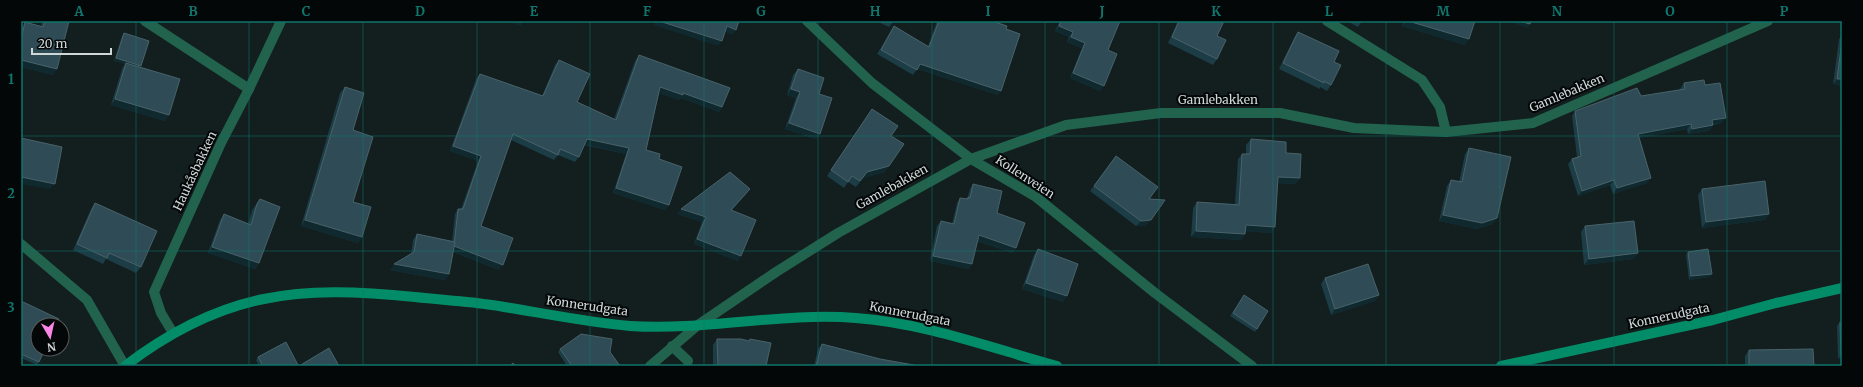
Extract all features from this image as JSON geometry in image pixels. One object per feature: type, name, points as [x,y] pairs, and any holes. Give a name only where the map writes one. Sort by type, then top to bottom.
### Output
[{"type":"main road","name":"Konnerudgata","points":[[1501,366],[1707,321],[1842,288]]},
{"type":"main road","name":"Konnerudgata","points":[[125,366],[173,333],[218,312],[272,296],[303,293],[342,292],[369,292],[490,305],[630,326],[698,325],[795,317],[857,318],[934,330],[1057,366]]},
{"type":"street","points":[[145,21],[250,89]]},
{"type":"street","name":"Haukåsbakken","points":[[173,333],[161,313],[154,292],[221,143],[250,89],[281,21]]},
{"type":"street","name":"Kollenveien","points":[[807,21],[872,84],[971,159],[1036,197],[1155,294],[1252,366]]},
{"type":"street","points":[[1327,21],[1422,80],[1440,107],[1446,132]]},
{"type":"street","name":"Gamlebakken","points":[[650,366],[698,325],[776,272],[838,233],[971,159],[1066,125],[1161,114],[1280,113],[1354,128],[1446,132],[1533,123],[1768,21]]},
{"type":"street","points":[[21,244],[88,300],[125,366]]},
{"type":"street","points":[[672,346],[688,361]]},
{"type":"building","points":[[45,21],[69,21],[57,69],[21,60],[21,40],[25,22],[43,27]]},
{"type":"building","points":[[659,21],[739,21],[736,30],[727,26],[722,41]]},
{"type":"building","points":[[939,21],[992,21],[1007,26],[1006,29],[1020,34],[1001,91],[920,64],[917,70],[881,50],[894,26],[929,47]]},
{"type":"building","points":[[1061,21],[1120,21],[1108,50],[1117,54],[1104,86],[1073,73],[1085,43],[1071,37],[1073,32],[1059,26]]},
{"type":"building","points":[[1179,21],[1224,21],[1217,36],[1226,40],[1217,59],[1172,37]]},
{"type":"building","points":[[1408,21],[1475,21],[1469,39]]},
{"type":"building","points":[[1519,21],[1531,21],[1530,24]]},
{"type":"building","points":[[1298,32],[1339,51],[1334,62],[1341,65],[1331,85],[1283,63]]},
{"type":"building","points":[[124,33],[149,41],[141,66],[116,58]]},
{"type":"building","points":[[1842,41],[1842,79],[1837,79]]},
{"type":"building","points":[[639,55],[730,88],[722,107],[683,93],[683,95],[660,87],[646,150],[660,154],[659,159],[682,167],[669,205],[616,188],[629,148],[587,139],[579,157],[560,149],[558,155],[513,134],[481,226],[513,238],[503,265],[454,246],[458,209],[463,209],[481,156],[453,146],[480,74],[543,96],[559,60],[590,74],[577,102],[616,120]]},
{"type":"building","points":[[126,63],[180,79],[169,115],[115,99]]},
{"type":"building","points":[[798,69],[824,78],[819,94],[832,98],[820,134],[789,123],[800,92],[791,89]]},
{"type":"building","points":[[1704,80],[1705,85],[1720,83],[1726,118],[1712,120],[1713,125],[1692,129],[1691,124],[1638,134],[1651,178],[1617,188],[1614,180],[1582,191],[1572,159],[1581,156],[1575,111],[1637,88],[1641,96],[1685,89],[1684,83]]},
{"type":"building","points":[[345,87],[364,93],[353,130],[373,137],[353,202],[371,207],[362,237],[305,220]]},
{"type":"building","points":[[872,109],[898,126],[891,136],[904,144],[889,166],[867,172],[860,181],[852,176],[848,182],[831,170]]},
{"type":"building","points":[[21,138],[62,147],[55,184],[21,177]]},
{"type":"building","points":[[1251,139],[1286,142],[1286,153],[1301,154],[1300,178],[1278,177],[1275,227],[1246,225],[1245,234],[1196,231],[1197,202],[1239,205],[1242,154],[1250,154]]},
{"type":"building","points":[[1469,148],[1511,157],[1497,218],[1482,223],[1443,215],[1451,180],[1462,182]]},
{"type":"building","points":[[1116,156],[1158,187],[1149,199],[1165,200],[1151,220],[1141,221],[1094,186]]},
{"type":"building","points":[[730,172],[750,189],[731,210],[756,220],[741,256],[697,239],[706,217],[681,209]]},
{"type":"building","points":[[1765,181],[1769,214],[1706,222],[1702,189]]},
{"type":"building","points":[[973,184],[1002,191],[997,213],[1025,223],[1016,248],[979,235],[972,264],[933,256],[941,221],[954,224],[960,198],[970,198]]},
{"type":"building","points":[[260,199],[280,207],[259,263],[212,247],[224,214],[251,225]]},
{"type":"building","points":[[95,203],[157,231],[141,267],[109,253],[107,258],[77,244]]},
{"type":"building","points":[[1634,221],[1638,253],[1589,259],[1585,226]]},
{"type":"building","points":[[417,234],[455,242],[449,274],[394,264],[414,252]]},
{"type":"building","points":[[1038,249],[1078,264],[1067,296],[1026,283]]},
{"type":"building","points":[[1708,249],[1712,274],[1691,276],[1688,252]]},
{"type":"building","points":[[1368,264],[1379,295],[1335,309],[1325,278]]},
{"type":"building","points":[[1244,295],[1268,311],[1257,329],[1233,313]]},
{"type":"building","points":[[21,301],[55,317],[30,317],[30,357],[41,357],[39,362],[21,354]]},
{"type":"building","points":[[1840,322],[1842,322],[1842,355],[1841,355]]},
{"type":"building","points":[[581,334],[612,339],[610,352],[620,366],[572,366],[560,349]]},
{"type":"building","points":[[717,339],[741,339],[749,341],[750,339],[771,343],[766,366],[718,365]]},
{"type":"building","points":[[286,342],[298,365],[263,366],[258,357]]},
{"type":"building","points":[[822,344],[880,359],[914,366],[816,366]]},
{"type":"building","points":[[329,348],[339,366],[299,366]]},
{"type":"building","points":[[1813,349],[1814,366],[1749,366],[1749,350]]}]
